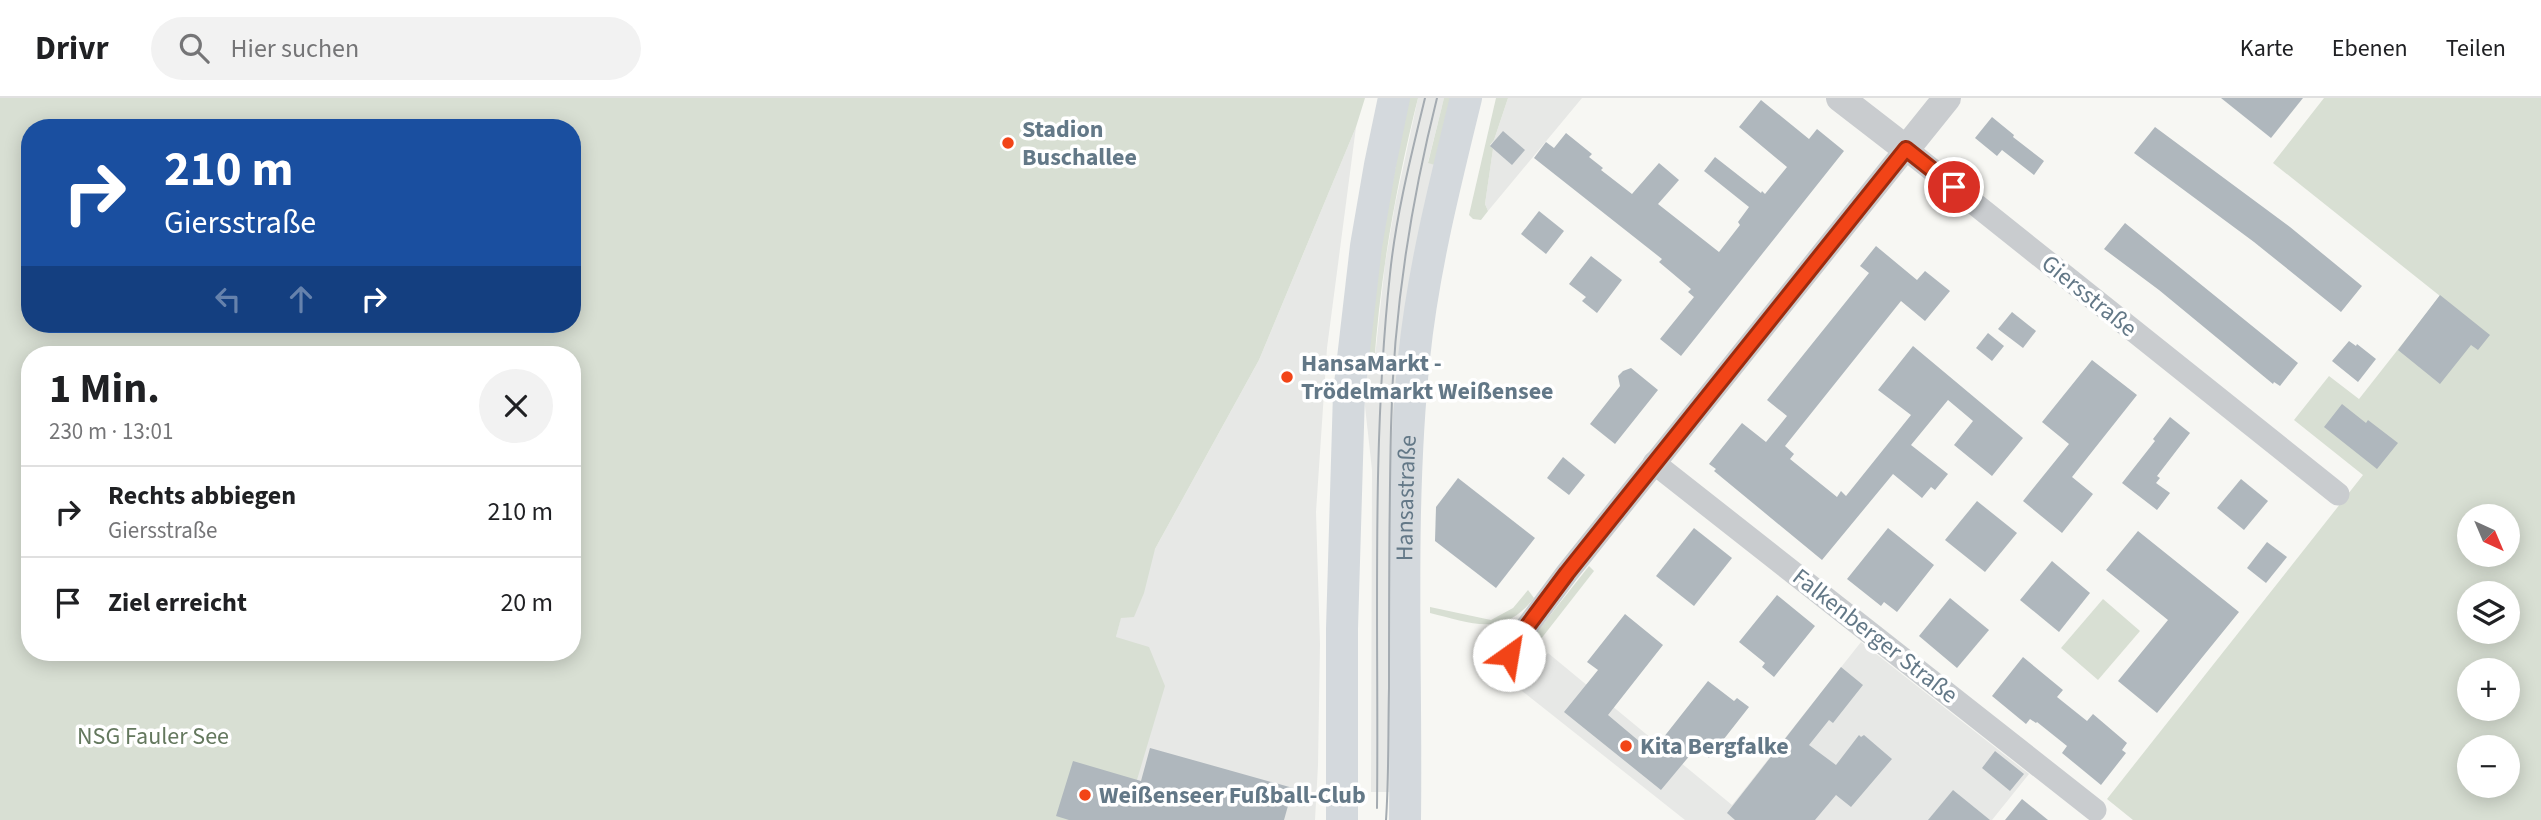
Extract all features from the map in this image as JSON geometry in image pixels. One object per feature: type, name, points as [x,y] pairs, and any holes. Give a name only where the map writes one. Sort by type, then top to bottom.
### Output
[{"type":"main road","points":[[1342,820],[1343,616],[1349,393],[1366,246],[1394,98]]},
{"type":"main road","name":"Hansastraße","points":[[1405,820],[1405,570],[1414,358],[1438,210],[1466,98]]},
{"type":"street","name":"Giersstraße","points":[[1840,98],[2337,494]]},
{"type":"street","points":[[1498,677],[1517,640],[1654,463],[1947,98]]},
{"type":"street","name":"Falkenberger Straße","points":[[1654,463],[2095,810]]},
{"type":"shaded area","points":[[1418,98],[1444,98],[1428,162],[1435,165],[1394,792],[1371,792],[1372,470],[1363,366],[1374,366],[1385,264]]},
{"type":"shaded area","points":[[1508,98],[1582,98],[1488,211],[1485,204],[1493,149],[1490,146]]},
{"type":"shaded area","points":[[1356,127],[1327,348],[1316,512],[1320,644],[1315,820],[1125,820],[1116,637],[1126,595],[1155,549],[1259,360]]},
{"type":"shaded area","points":[[1861,642],[2029,774],[1992,820],[1685,820],[1517,687],[1533,664],[1537,667],[1548,653],[1732,805]]},
{"type":"green space","name":"NSG Fauler See","points":[[0,98],[1365,98],[1356,127],[1259,360],[1155,549],[1144,593],[1134,617],[1121,618],[1116,637],[1149,647],[1165,686],[1125,820],[0,820]]},
{"type":"green space","points":[[1408,98],[1418,98],[1390,231],[1374,366],[1363,366],[1370,306]]},
{"type":"green space","points":[[1444,98],[1451,98],[1435,165],[1428,163]]},
{"type":"green space","points":[[1496,98],[1508,98],[1490,145],[1493,149],[1485,204],[1488,211],[1481,220],[1473,219],[1469,215]]},
{"type":"green space","points":[[2324,98],[2541,98],[2541,820],[2133,820],[2107,799],[2363,475],[2294,420],[2329,376],[2359,399],[2440,296],[2273,163]]},
{"type":"green space","points":[[1589,566],[1594,571],[1530,653],[1526,652],[1540,628]]},
{"type":"green space","points":[[1528,590],[1534,598],[1523,611],[1499,623],[1473,623],[1430,613],[1430,607],[1491,620],[1513,608]]},
{"type":"green space","points":[[2103,599],[2140,631],[2098,680],[2061,648]]},
{"type":"building","points":[[2221,98],[2303,98],[2271,138]]},
{"type":"building","points":[[1761,100],[1809,139],[1817,129],[1844,151],[1681,356],[1660,339],[1694,297],[1688,292],[1691,289],[1659,262],[1662,259],[1534,158],[1546,142],[1554,148],[1566,133],[1592,154],[1589,157],[1603,168],[1601,170],[1632,194],[1659,163],[1679,180],[1658,204],[1719,252],[1740,225],[1738,222],[1749,207],[1704,171],[1715,157],[1765,194],[1787,167],[1739,127]]},
{"type":"building","points":[[1992,117],[2044,161],[2034,175],[2002,150],[1997,156],[1975,138]]},
{"type":"building","points":[[2155,127],[2290,227],[2362,286],[2341,312],[2254,242],[2134,153]]},
{"type":"building","points":[[1503,131],[1525,150],[1512,165],[1490,146]]},
{"type":"building","points":[[1539,211],[1564,231],[1546,254],[1521,234]]},
{"type":"building","points":[[2125,223],[2298,363],[2280,386],[2274,382],[2273,384],[2159,290],[2104,249]]},
{"type":"building","points":[[1876,246],[1917,280],[1925,271],[1950,291],[1925,321],[1901,301],[1785,446],[1794,454],[1790,459],[1837,497],[1841,491],[1846,496],[1911,415],[1878,390],[1913,346],[2023,438],[1992,476],[1954,445],[1973,421],[1948,400],[1911,445],[1948,474],[1935,490],[1931,487],[1922,498],[1893,474],[1822,560],[1709,464],[1742,423],[1766,442],[1787,416],[1767,400],[1869,273],[1860,266]]},
{"type":"building","points":[[1591,256],[1622,280],[1597,313],[1582,301],[1586,297],[1569,284]]},
{"type":"building","points":[[2440,295],[2490,335],[2478,350],[2471,345],[2440,384],[2398,350]]},
{"type":"building","points":[[2012,312],[2036,331],[2023,348],[1998,329]]},
{"type":"building","points":[[1988,333],[2004,346],[1992,361],[1976,348]]},
{"type":"building","points":[[2349,341],[2376,359],[2358,382],[2332,361]]},
{"type":"building","points":[[2092,360],[2137,395],[2072,477],[2093,494],[2062,533],[2023,501],[2069,444],[2042,422]]},
{"type":"building","points":[[1631,368],[1658,390],[1615,444],[1590,424],[1620,386],[1618,376]]},
{"type":"building","points":[[2342,404],[2398,443],[2377,469],[2324,427]]},
{"type":"building","points":[[2170,417],[2190,433],[2157,476],[2160,478],[2156,483],[2170,493],[2157,510],[2122,483]]},
{"type":"building","points":[[1563,457],[1585,475],[1569,495],[1547,478]]},
{"type":"building","points":[[1458,478],[1535,538],[1496,588],[1435,541],[1436,507]]},
{"type":"building","points":[[2241,479],[2268,501],[2244,530],[2217,508]]},
{"type":"building","points":[[1977,501],[2017,533],[1985,572],[1945,540]]},
{"type":"building","points":[[1694,528],[1732,558],[1694,606],[1656,576]]},
{"type":"building","points":[[1888,528],[1934,565],[1897,612],[1884,602],[1881,606],[1847,579]]},
{"type":"building","points":[[2138,531],[2239,612],[2157,713],[2118,681],[2168,620],[2106,570]]},
{"type":"building","points":[[2267,542],[2287,557],[2266,583],[2247,568]]},
{"type":"building","points":[[2052,561],[2090,593],[2059,632],[2020,600]]},
{"type":"building","points":[[1777,595],[1815,626],[1774,677],[1762,667],[1765,663],[1739,642]]},
{"type":"building","points":[[1950,598],[1989,630],[1957,668],[1919,636]]},
{"type":"building","points":[[1625,614],[1663,645],[1608,715],[1652,752],[1708,681],[1734,701],[1737,698],[1749,707],[1709,758],[1696,748],[1661,790],[1564,712],[1598,670],[1587,662]]},
{"type":"building","points":[[2023,657],[2063,690],[2057,697],[2087,721],[2093,714],[2127,743],[2122,750],[2126,753],[2101,785],[2062,753],[2067,746],[2037,722],[2030,719],[2026,724],[1992,696]]},
{"type":"building","points":[[1841,667],[1863,685],[1833,723],[1829,720],[1809,745],[1836,765],[1859,735],[1864,735],[1892,759],[1851,807],[1836,795],[1815,820],[1735,820],[1727,813]]},
{"type":"building","points":[[1150,748],[1293,788],[1284,820],[1069,820],[1056,816],[1073,761],[1141,781]]},
{"type":"building","points":[[1995,751],[2024,774],[2010,791],[1982,768]]},
{"type":"building","points":[[1953,790],[1990,820],[1928,820]]},
{"type":"building","points":[[2022,799],[2048,820],[2005,820]]},
{"type":"tram line","points":[[1377,808],[1378,474],[1384,341],[1396,230],[1425,98]]},
{"type":"tram line","points":[[1386,820],[1392,386],[1399,303],[1411,220],[1437,98]]},
{"type":"place","name":"Stadion Buschallee","points":[[1008,143]]},
{"type":"place","name":"HansaMarkt - Trödelmarkt Weißensee","points":[[1287,377]]},
{"type":"place","name":"Kita Bergfalke","points":[[1626,746]]},
{"type":"place","name":"Weißenseer Fußball-Club","points":[[1085,795]]},
{"type":"route","points":[[1509,655],[1517,640],[1567,573],[1906,149],[1954,187]]}]
